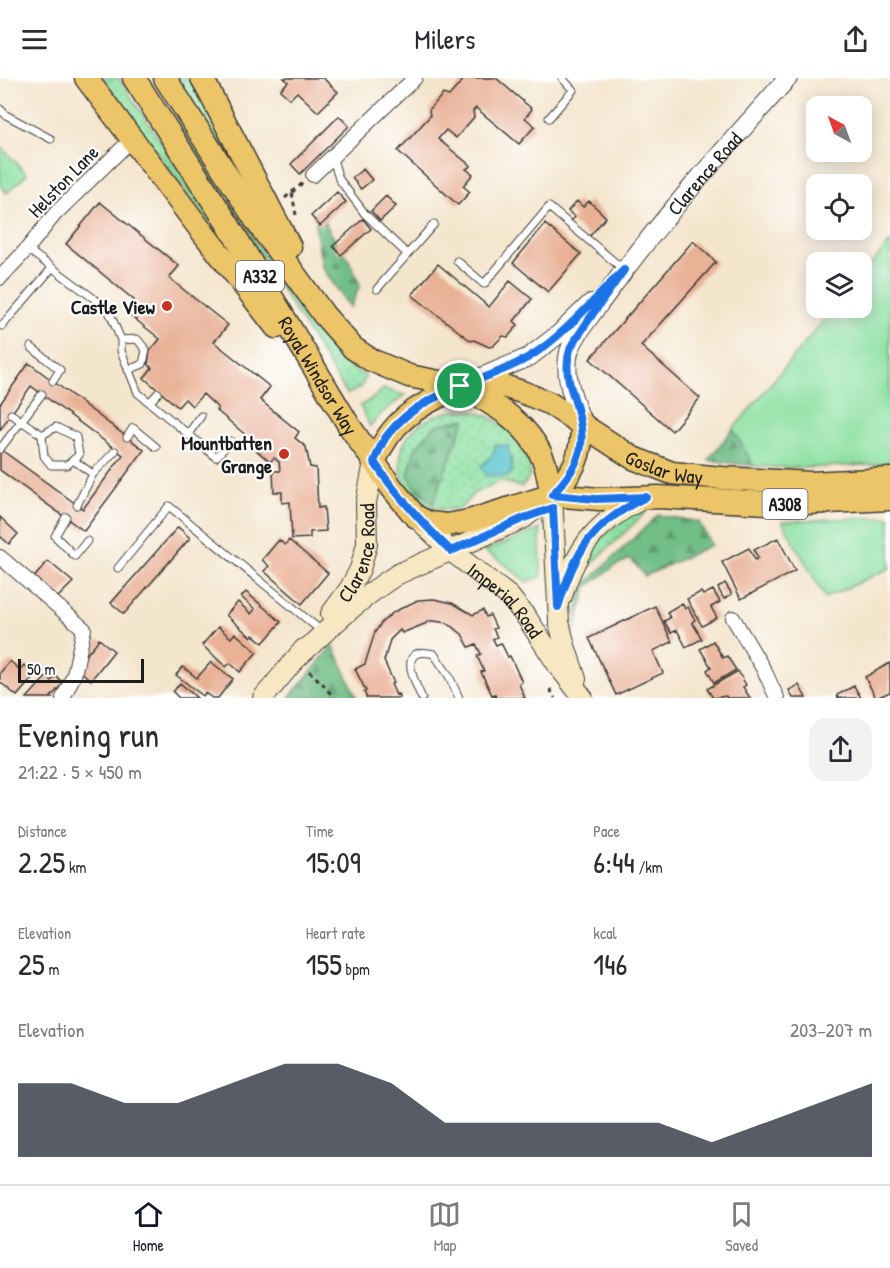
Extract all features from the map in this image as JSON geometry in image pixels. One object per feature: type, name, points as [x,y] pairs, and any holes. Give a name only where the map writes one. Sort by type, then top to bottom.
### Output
[{"type":"main road","points":[[86,78],[197,225],[325,386]]},
{"type":"main road","name":"Royal Windsor Way","points":[[134,78],[247,256],[325,386],[374,462],[415,516]]},
{"type":"main road","name":"Royal Windsor Way","points":[[165,78],[257,222],[316,304],[346,341],[371,360],[409,376],[460,386]]},
{"type":"main road","points":[[202,78],[290,247],[316,304]]},
{"type":"main road","name":"Goslar Way","points":[[460,386],[503,386],[549,403],[633,458],[672,473],[810,483],[890,480]]},
{"type":"main road","name":"Clarence Road","points":[[263,698],[350,588],[360,569],[367,544],[366,503],[374,462],[387,434],[422,404],[460,386]]},
{"type":"main road","name":"Imperial Road","points":[[460,386],[498,406],[524,429],[544,459],[552,502],[558,607],[565,646],[584,698]]},
{"type":"main road","points":[[415,516],[429,523],[447,525],[552,502],[576,464],[582,443],[582,423]]},
{"type":"main road","points":[[558,607],[572,567],[588,540],[617,513],[646,497]]},
{"type":"main road","name":"Goslar Way","points":[[552,502],[646,497],[788,504],[890,499]]},
{"type":"main road","name":"Clarence Road","points":[[295,660],[365,596],[398,574],[524,518],[552,502]]},
{"type":"main road","name":"Imperial Road","points":[[415,516],[451,551],[509,596],[584,698]]},
{"type":"street","points":[[313,175],[415,78]]},
{"type":"street","name":"Clarence Road","points":[[582,423],[567,375],[570,350],[624,270],[732,140],[788,78]]},
{"type":"street","name":"Helston Lane","points":[[0,278],[55,214],[132,139]]},
{"type":"street","name":"Clarence Road","points":[[460,386],[515,364],[543,348],[624,270]]},
{"type":"street","points":[[0,557],[84,629],[74,675],[63,698]]},
{"type":"street","points":[[733,618],[764,670],[777,698]]},
{"type":"lane","points":[[549,118],[573,90],[562,78]]},
{"type":"lane","points":[[0,109],[6,115],[51,139]]},
{"type":"lane","points":[[332,156],[339,179],[365,214],[407,254]]},
{"type":"lane","points":[[457,261],[484,284],[549,207],[624,270]]},
{"type":"lane","points":[[377,289],[434,224]]},
{"type":"lane","points":[[27,249],[108,309],[121,340],[121,351],[138,393],[216,457],[231,441]]},
{"type":"lane","points":[[2,326],[52,268]]},
{"type":"lane","points":[[121,340],[137,339],[147,350],[142,364],[128,370]]},
{"type":"lane","points":[[31,347],[60,370],[52,381]]},
{"type":"lane","points":[[150,402],[158,393]]},
{"type":"lane","points":[[0,448],[42,394]]},
{"type":"lane","points":[[11,414],[42,435]]},
{"type":"lane","points":[[188,434],[201,416]]},
{"type":"lane","points":[[56,427],[76,437],[79,455],[67,465],[51,465],[44,456],[42,435],[56,427]]},
{"type":"lane","points":[[127,437],[134,429],[156,447]]},
{"type":"lane","points":[[77,505],[93,474],[114,451]]},
{"type":"lane","points":[[73,460],[93,474]]},
{"type":"lane","points":[[118,568],[169,506],[319,629]]},
{"type":"lane","points":[[66,518],[55,536],[75,556],[87,541]]},
{"type":"lane","points":[[422,698],[409,668],[415,657],[422,653],[434,654],[449,676],[459,698]]},
{"type":"path","points":[[283,200],[313,175]]},
{"type":"path","points":[[295,660],[323,684],[334,698]]},
{"type":"path","points":[[550,689],[555,698]]},
{"type":"green space","points":[[101,78],[119,78],[219,230],[217,233]]},
{"type":"green space","points":[[177,78],[192,78],[258,205]]},
{"type":"green space","points":[[175,117],[312,328],[342,361],[366,377],[360,388],[347,394],[246,233],[177,129],[172,120]]},
{"type":"green space","points":[[0,146],[27,174],[7,193],[0,186]]},
{"type":"green space","points":[[319,215],[347,256],[360,285],[350,308],[322,267],[315,225]]},
{"type":"green space","points":[[890,242],[890,464],[797,468],[754,466],[733,429],[826,318],[872,318],[872,263]]},
{"type":"green space","points":[[383,389],[405,395],[383,412],[370,426],[360,406]]},
{"type":"green space","points":[[462,410],[490,417],[516,439],[528,459],[530,469],[528,479],[521,487],[501,481],[474,493],[460,509],[436,508],[418,498],[405,484],[400,466],[403,447],[413,430],[433,417]]},
{"type":"green space","points":[[465,419],[433,503],[417,490],[408,475],[416,447],[436,425]]},
{"type":"green space","points":[[733,429],[754,466],[708,460]]},
{"type":"green space","points":[[647,511],[576,579],[583,552],[632,513]]},
{"type":"green space","points":[[658,515],[699,522],[711,545],[645,576],[631,559],[616,565],[587,587],[574,634],[580,589]]},
{"type":"green space","points":[[890,517],[890,568],[825,598],[782,521]]},
{"type":"green space","points":[[540,529],[541,577],[526,582],[502,562],[484,551]]},
{"type":"green space","points":[[333,645],[357,698],[289,698]]},
{"type":"water","points":[[495,445],[508,446],[512,470],[507,476],[486,476],[481,465],[491,457]]},
{"type":"building","points":[[284,78],[323,78],[338,92],[318,112],[297,92],[290,99],[280,90],[288,82]]},
{"type":"building","points":[[465,78],[496,78],[532,109],[525,118],[535,126],[519,144],[476,108],[473,111],[474,117],[456,138],[446,130],[438,139],[471,166],[466,169],[473,174],[463,186],[470,192],[458,205],[398,151],[430,116],[429,110],[443,94],[449,96]]},
{"type":"building","points":[[339,116],[349,126],[300,174],[291,164]]},
{"type":"building","points":[[363,169],[372,180],[361,189],[352,178]]},
{"type":"building","points":[[337,192],[346,202],[320,226],[311,216]]},
{"type":"building","points":[[386,196],[396,206],[380,221],[371,211]]},
{"type":"building","points":[[577,201],[583,207],[589,201],[606,217],[589,237],[571,221],[575,217],[568,211]]},
{"type":"building","name":"Castle View","points":[[100,202],[179,266],[169,278],[228,325],[214,342],[270,387],[260,400],[299,432],[295,438],[306,447],[310,467],[316,468],[318,508],[324,507],[326,531],[310,532],[310,538],[292,539],[290,502],[282,503],[282,492],[274,492],[273,471],[280,471],[279,462],[274,458],[270,462],[257,451],[260,447],[216,410],[218,408],[203,394],[192,406],[185,399],[178,407],[144,378],[152,368],[148,364],[150,351],[160,339],[125,311],[134,300],[66,244]]},
{"type":"building","points":[[363,219],[371,229],[341,255],[333,246]]},
{"type":"building","points":[[545,224],[581,254],[548,292],[513,263]]},
{"type":"building","points":[[693,241],[716,262],[641,346],[700,398],[672,431],[590,359]]},
{"type":"building","points":[[438,264],[489,307],[510,281],[532,299],[514,321],[518,325],[508,337],[503,336],[489,347],[474,340],[471,341],[412,295]]},
{"type":"building","points":[[29,363],[144,450],[84,531],[0,470],[0,449],[83,509],[123,455],[31,386],[0,430],[0,404]]},
{"type":"building","points":[[0,517],[18,534],[9,544],[0,538]]},
{"type":"building","points":[[178,527],[190,538],[124,614],[111,603]]},
{"type":"building","points":[[778,538],[795,571],[741,599],[722,562],[749,548],[755,560],[758,558],[754,550]]},
{"type":"building","points":[[279,540],[285,545],[289,540],[328,573],[302,604],[264,571],[269,566],[262,560]]},
{"type":"building","points":[[48,561],[73,582],[56,599],[32,580]]},
{"type":"building","points":[[725,583],[732,594],[724,599],[718,588]]},
{"type":"building","points":[[713,590],[720,602],[711,607],[717,618],[702,626],[687,599],[701,592],[703,595]]},
{"type":"building","points":[[246,592],[281,622],[263,643],[253,635],[251,637],[226,615],[238,602],[251,614],[255,609],[241,597]]},
{"type":"building","points":[[434,599],[452,603],[473,615],[483,610],[486,617],[490,615],[496,628],[493,629],[497,637],[493,639],[496,645],[501,643],[508,657],[510,656],[522,682],[519,684],[525,698],[496,698],[495,694],[492,695],[481,672],[484,671],[477,656],[481,654],[476,644],[469,647],[462,634],[447,623],[427,621],[427,623],[402,633],[400,630],[390,640],[384,661],[394,683],[391,684],[400,698],[367,698],[355,669],[365,664],[375,632],[382,622],[394,612],[418,600]]},
{"type":"building","points":[[682,603],[685,609],[688,607],[695,620],[692,622],[702,639],[686,647],[677,630],[671,633],[664,621],[670,618],[667,612]]},
{"type":"building","points":[[655,606],[672,642],[653,651],[663,673],[616,695],[589,638]]},
{"type":"building","points":[[218,627],[231,638],[235,633],[257,652],[240,672],[230,663],[226,667],[202,645]]},
{"type":"building","points":[[99,639],[114,651],[91,680],[76,668]]},
{"type":"building","points":[[713,641],[723,658],[727,656],[736,670],[714,683],[707,670],[711,667],[700,649]]},
{"type":"building","points":[[10,661],[20,670],[24,665],[35,675],[17,696],[0,682],[0,673]]},
{"type":"building","points":[[211,662],[233,679],[218,698],[212,698],[205,693],[203,696],[176,675],[183,667],[197,678]]},
{"type":"building","points":[[890,663],[890,692],[876,698],[865,677]]},
{"type":"building","points":[[738,671],[746,685],[743,687],[750,698],[727,698],[726,696],[713,698],[707,689]]},
{"type":"building","points":[[56,676],[63,683],[52,698],[27,698],[46,677],[51,681]]},
{"type":"building","points":[[180,683],[197,698],[179,698],[173,692]]},
{"type":"building","points":[[799,685],[806,698],[793,698],[789,690]]},
{"type":"building","points":[[854,686],[861,698],[838,698],[837,695]]},
{"type":"place","name":"Castle View","points":[[167,306]]},
{"type":"place","name":"Mountbatten Grange","points":[[284,454]]},
{"type":"route","points":[[624,270],[570,350],[567,375],[582,423],[582,443],[576,464],[552,495],[596,499],[646,497],[606,521],[588,540],[572,567],[558,607],[553,508],[524,518],[451,551],[415,516],[374,462],[387,434],[403,418],[422,404],[460,386],[515,364],[543,348],[624,270]]}]
